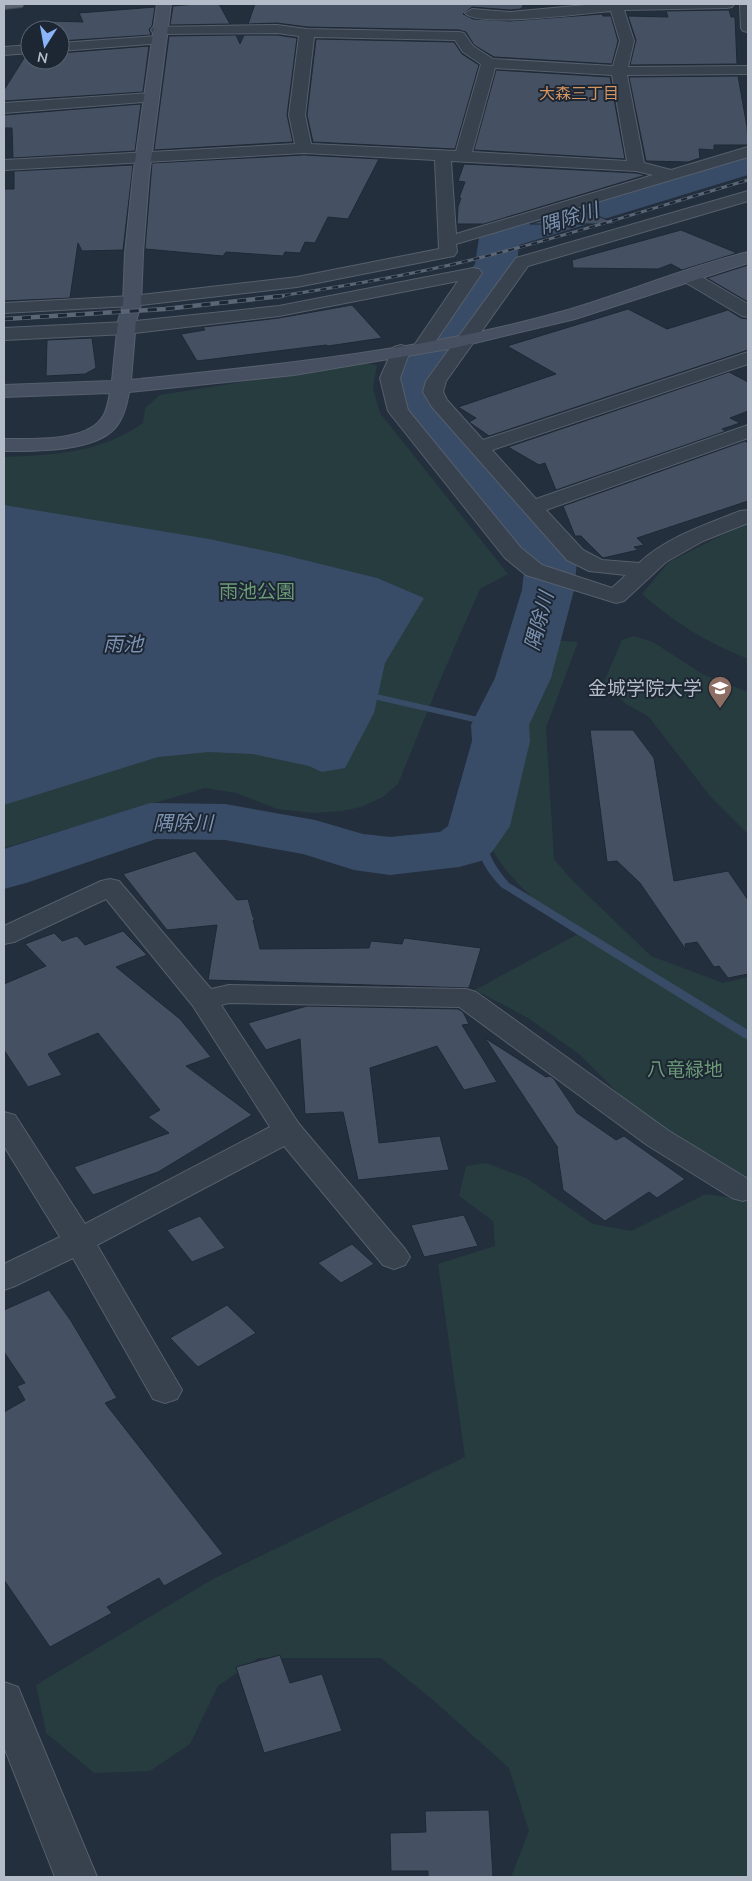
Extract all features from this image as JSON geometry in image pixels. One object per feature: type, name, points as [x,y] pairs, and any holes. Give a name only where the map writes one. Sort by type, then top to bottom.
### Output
[{"type":"main road","points":[[4,5],[17,4]]},
{"type":"street","points":[[4,445],[66,442],[95,433],[109,424],[114,412],[120,387],[127,315],[132,301],[142,156],[164,4]]},
{"type":"street","points":[[459,36],[474,9],[510,16],[616,6],[727,4]]},
{"type":"street","points":[[747,4],[748,28]]},
{"type":"street","points":[[616,6],[626,41],[620,71],[636,166]]},
{"type":"street","points":[[70,46],[158,35],[276,29],[307,33],[459,36]]},
{"type":"street","points":[[304,148],[298,114],[307,33]]},
{"type":"street","points":[[459,36],[468,49],[489,63],[620,71],[748,70]]},
{"type":"street","points":[[4,51],[20,50]]},
{"type":"street","points":[[748,60],[748,75]]},
{"type":"street","points":[[462,158],[489,63]]},
{"type":"street","points":[[4,108],[151,98]]},
{"type":"street","points":[[4,165],[304,148],[636,166],[672,175]]},
{"type":"street","points":[[449,241],[748,152]]},
{"type":"street","points":[[4,308],[132,301],[297,282],[448,252],[449,241],[443,157]]},
{"type":"street","points":[[642,570],[597,566],[575,555],[439,403],[433,392],[436,381],[459,341],[522,262],[748,196]]},
{"type":"street","points":[[4,391],[120,387],[294,369],[427,347],[569,315],[748,256]]},
{"type":"street","points":[[4,334],[126,328],[279,311],[473,273],[427,347]]},
{"type":"street","points":[[689,277],[748,312]]},
{"type":"street","points":[[401,351],[390,378],[398,410],[514,552],[534,570],[616,596],[658,557],[695,536],[748,516]]},
{"type":"street","points":[[478,448],[748,358]]},
{"type":"street","points":[[534,507],[748,431]]},
{"type":"street","points":[[4,936],[110,887],[204,1000],[288,1131],[394,1257]]},
{"type":"street","points":[[204,1000],[229,994],[466,998],[658,1138],[743,1190]]},
{"type":"street","points":[[4,1122],[79,1241],[165,1390]]},
{"type":"street","points":[[4,1278],[79,1241],[288,1131]]},
{"type":"street","points":[[4,1699],[76,1877]]},
{"type":"green space","name":"雨池公園","points":[[363,363],[377,365],[373,388],[380,413],[508,574],[480,589],[398,784],[383,797],[361,807],[342,811],[314,813],[277,809],[236,793],[205,788],[4,848],[4,457],[58,453],[110,441],[143,423],[145,408],[160,395]]},
{"type":"green space","points":[[748,522],[748,659],[692,631],[666,614],[642,594],[669,562]]},
{"type":"green space","points":[[634,636],[653,642],[704,675],[748,692],[748,834],[710,796],[648,716],[626,704],[604,682],[622,640]]},
{"type":"green space","name":"八竜緑地","points":[[550,640],[578,642],[546,728],[554,859],[572,880],[651,956],[723,983],[748,977],[748,1184],[626,1101],[579,1054],[528,1018],[475,990],[578,934],[530,896],[509,874],[492,849],[510,775],[509,723]]},
{"type":"green space","points":[[486,1163],[526,1178],[593,1224],[631,1231],[706,1194],[739,1199],[748,1194],[748,1877],[511,1877],[529,1831],[509,1768],[433,1700],[381,1658],[258,1658],[218,1686],[190,1744],[150,1771],[94,1773],[46,1733],[36,1685],[213,1579],[465,1457],[438,1264],[495,1246],[493,1221],[459,1196],[466,1166]]},
{"type":"water","name":"雨池","points":[[4,505],[209,539],[280,554],[377,578],[424,598],[385,663],[374,713],[345,768],[322,772],[309,766],[253,754],[209,752],[158,757],[4,805]]},
{"type":"building","points":[[219,4],[230,24],[170,25],[173,6]]},
{"type":"building","points":[[255,4],[524,4],[521,9],[510,10],[472,7],[463,14],[473,19],[510,21],[602,14],[603,16],[611,16],[618,41],[612,64],[494,57],[474,45],[466,32],[459,30],[307,27],[277,23],[248,24]]},
{"type":"building","points":[[155,7],[152,26],[149,29],[151,35],[70,40],[70,22],[83,22],[79,13]]},
{"type":"building","points":[[729,10],[731,17],[735,17],[737,64],[630,65],[636,40],[628,16],[668,17],[666,11]]},
{"type":"building","points":[[236,35],[240,44],[244,35],[277,35],[297,38],[287,115],[293,142],[154,150],[169,36]]},
{"type":"building","points":[[316,39],[454,42],[462,54],[479,65],[455,149],[313,142],[307,115]]},
{"type":"building","points":[[149,46],[143,92],[4,101],[4,90],[20,65],[20,70],[70,70],[70,52]]},
{"type":"building","points":[[496,70],[610,77],[625,159],[474,150]]},
{"type":"building","points":[[738,76],[747,127],[748,145],[714,145],[714,150],[699,149],[700,158],[688,162],[646,161],[629,77]]},
{"type":"building","points":[[141,104],[135,151],[13,158],[12,128],[4,128],[4,115]]},
{"type":"building","points":[[304,155],[379,159],[348,219],[328,217],[315,243],[305,242],[300,253],[285,252],[283,256],[226,252],[223,256],[145,249],[152,163]]},
{"type":"building","points":[[464,164],[646,175],[484,224],[457,224],[458,207],[461,198],[459,198],[465,182],[458,181]]},
{"type":"building","points":[[133,165],[123,250],[82,251],[78,243],[70,298],[4,301],[4,189],[14,189],[14,171]]},
{"type":"building","points":[[581,209],[617,224],[530,224]]},
{"type":"building","points":[[681,230],[737,253],[682,270],[671,264],[658,269],[573,268],[572,260]]},
{"type":"building","points":[[748,265],[748,302],[707,278]]},
{"type":"building","points":[[352,305],[382,338],[197,361],[181,334],[205,330],[203,327],[279,318]]},
{"type":"building","points":[[628,309],[667,329],[728,310],[741,318],[748,319],[748,350],[489,436],[469,422],[476,418],[458,407],[556,374],[507,346]]},
{"type":"building","points":[[92,338],[96,368],[85,374],[46,376],[47,340]]},
{"type":"building","points":[[729,372],[748,382],[748,411],[730,418],[740,423],[722,429],[726,431],[556,490],[545,463],[539,465],[508,447]]},
{"type":"building","points":[[745,441],[748,443],[748,501],[637,538],[644,545],[634,547],[638,550],[603,558],[581,536],[575,536],[563,506]]},
{"type":"building","points":[[590,730],[633,730],[654,758],[674,881],[728,871],[748,900],[748,974],[728,978],[719,966],[714,967],[697,942],[685,944],[686,950],[640,883],[617,861],[607,862]]},
{"type":"building","points":[[195,851],[237,900],[248,899],[255,920],[253,920],[260,949],[369,948],[371,941],[402,944],[404,938],[481,948],[469,988],[208,980],[217,925],[167,930],[123,874]]},
{"type":"building","points":[[123,931],[147,955],[116,967],[180,1019],[211,1057],[186,1066],[252,1115],[158,1172],[93,1195],[74,1167],[169,1133],[148,1117],[160,1110],[98,1033],[48,1054],[62,1075],[28,1087],[4,1050],[4,984],[46,966],[25,944],[54,933],[62,941],[77,936],[85,945]]},
{"type":"building","points":[[307,1006],[458,1009],[463,1012],[469,1024],[462,1025],[497,1082],[464,1090],[437,1046],[370,1068],[379,1143],[440,1136],[449,1170],[358,1180],[343,1112],[305,1114],[300,1039],[266,1050],[248,1023]]},
{"type":"building","points":[[485,1038],[546,1077],[550,1076],[554,1079],[577,1113],[616,1140],[624,1136],[685,1179],[657,1198],[649,1192],[605,1221],[563,1190],[558,1148]]},
{"type":"building","points":[[464,1215],[478,1246],[424,1257],[411,1225]]},
{"type":"building","points":[[200,1216],[225,1248],[192,1262],[167,1230]]},
{"type":"building","points":[[352,1244],[374,1264],[341,1283],[318,1263]]},
{"type":"building","points":[[49,1290],[71,1321],[117,1398],[105,1403],[223,1554],[164,1586],[159,1578],[107,1607],[112,1613],[50,1647],[4,1580],[4,1412],[25,1400],[17,1386],[25,1383],[4,1352],[4,1310]]},
{"type":"building","points":[[227,1305],[256,1333],[198,1367],[170,1338]]},
{"type":"building","points":[[280,1655],[290,1683],[322,1674],[342,1731],[264,1753],[236,1667]]},
{"type":"building","points":[[489,1810],[493,1877],[428,1877],[428,1871],[391,1871],[390,1833],[426,1832],[425,1811]]},
{"type":"waterway","name":"隅除川","points":[[4,870],[150,821],[225,822],[315,838],[354,851],[390,856],[459,848],[470,839],[479,826],[501,741],[500,725],[523,678],[548,590],[551,562],[539,543],[475,468],[435,425],[420,390],[425,365],[496,264],[499,238],[748,163]]},
{"type":"waterway","points":[[363,694],[500,725]]},
{"type":"waterway","points":[[479,826],[481,845],[485,858],[505,885],[748,1035]]},
{"type":"railway","points":[[273,297],[373,281],[471,260],[575,232],[748,180]]},
{"type":"railway","points":[[273,297],[282,296]]},
{"type":"railway","points":[[4,319],[165,309],[273,297]]},
{"type":"place","name":"金城学院大学","points":[[720,709]]},
{"type":"district","name":"大森三丁目","points":[[579,93]]}]
